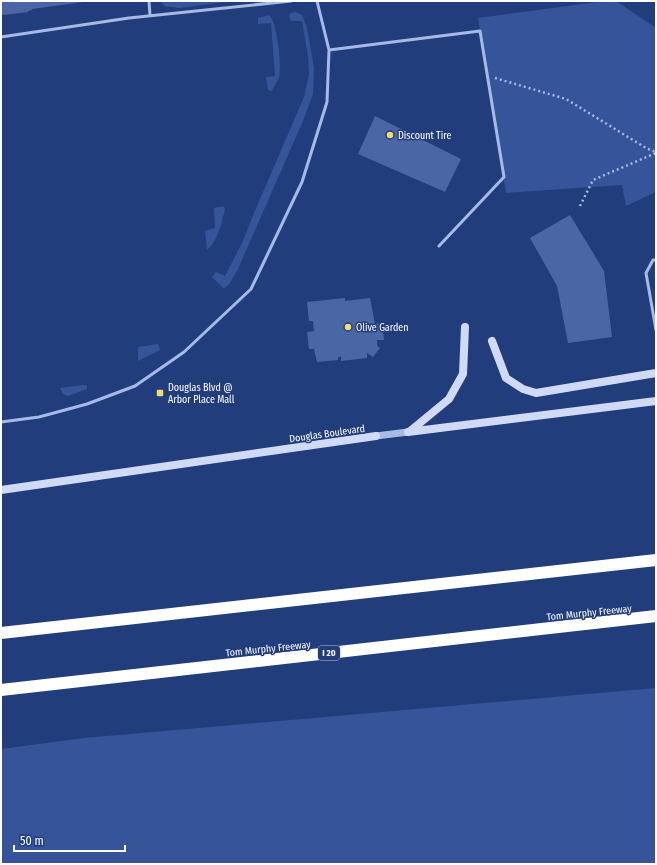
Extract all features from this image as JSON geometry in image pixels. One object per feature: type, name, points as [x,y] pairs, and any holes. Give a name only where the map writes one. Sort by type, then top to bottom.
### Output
[{"type":"highway","points":[[1,633],[656,560]]},
{"type":"highway","name":"Tom Murphy Freeway","points":[[1,690],[656,616]]},
{"type":"main road","points":[[408,432],[449,399],[456,387],[463,374],[465,327]]},
{"type":"main road","points":[[492,341],[506,378],[523,389],[536,393],[656,373]]},
{"type":"main road","name":"Douglas Boulevard","points":[[408,432],[523,419],[656,401]]},
{"type":"main road","name":"Douglas Boulevard","points":[[1,490],[376,436]]},
{"type":"street","name":"Douglas Boulevard","points":[[376,436],[408,432]]},
{"type":"lane","points":[[149,1],[150,16]]},
{"type":"lane","points":[[1,37],[150,16],[291,1]]},
{"type":"lane","points":[[1,422],[39,417],[87,404],[136,386],[184,352],[251,289],[302,182],[328,102],[329,50],[317,1]]},
{"type":"lane","points":[[329,50],[480,31],[504,177],[439,246]]},
{"type":"lane","points":[[656,260],[653,260],[646,274],[656,330]]},
{"type":"path","points":[[487,76],[566,99],[646,148],[656,152]]},
{"type":"path","points":[[580,206],[593,180],[656,152]]},
{"type":"shaded area","points":[[161,1],[234,1],[179,8],[164,6]]},
{"type":"shaded area","points":[[605,1],[616,1],[656,28],[656,192],[626,206],[622,185],[506,193],[478,18]]},
{"type":"shaded area","points":[[296,12],[302,15],[307,28],[314,68],[313,94],[303,121],[238,269],[230,283],[224,289],[212,277],[216,272],[225,276],[243,241],[304,97],[309,74],[308,56],[302,21],[291,21],[289,16],[291,13]]},
{"type":"shaded area","points":[[269,15],[272,19],[276,34],[280,64],[279,77],[272,91],[268,90],[266,77],[275,76],[271,23],[258,24],[258,18]]},
{"type":"shaded area","points":[[224,206],[225,210],[219,232],[214,242],[207,250],[205,231],[215,228],[214,208]]},
{"type":"shaded area","points":[[158,344],[160,350],[138,361],[138,347]]},
{"type":"shaded area","points":[[87,385],[87,389],[68,396],[63,394],[60,388]]},
{"type":"shaded area","points":[[656,688],[656,864],[1,864],[1,749],[84,738]]},
{"type":"building","points":[[1,1],[83,2],[32,9],[28,12],[4,15],[1,14]]},
{"type":"building","name":"Discount Tire","points":[[375,116],[461,159],[445,192],[358,154]]},
{"type":"building","points":[[570,215],[604,271],[612,337],[568,343],[557,286],[530,238]]},
{"type":"building","name":"Olive Garden","points":[[345,298],[345,301],[370,298],[375,324],[382,323],[384,340],[377,340],[377,346],[380,348],[373,357],[367,353],[367,358],[341,361],[341,357],[338,357],[338,360],[317,362],[314,349],[309,349],[307,332],[314,331],[313,321],[309,321],[307,302]]},
{"type":"place","name":"Discount Tire","points":[[390,135]]},
{"type":"place","name":"Olive Garden","points":[[348,327]]},
{"type":"place","name":"Douglas Blvd @ Arbor Place Mall","points":[[160,393]]}]
